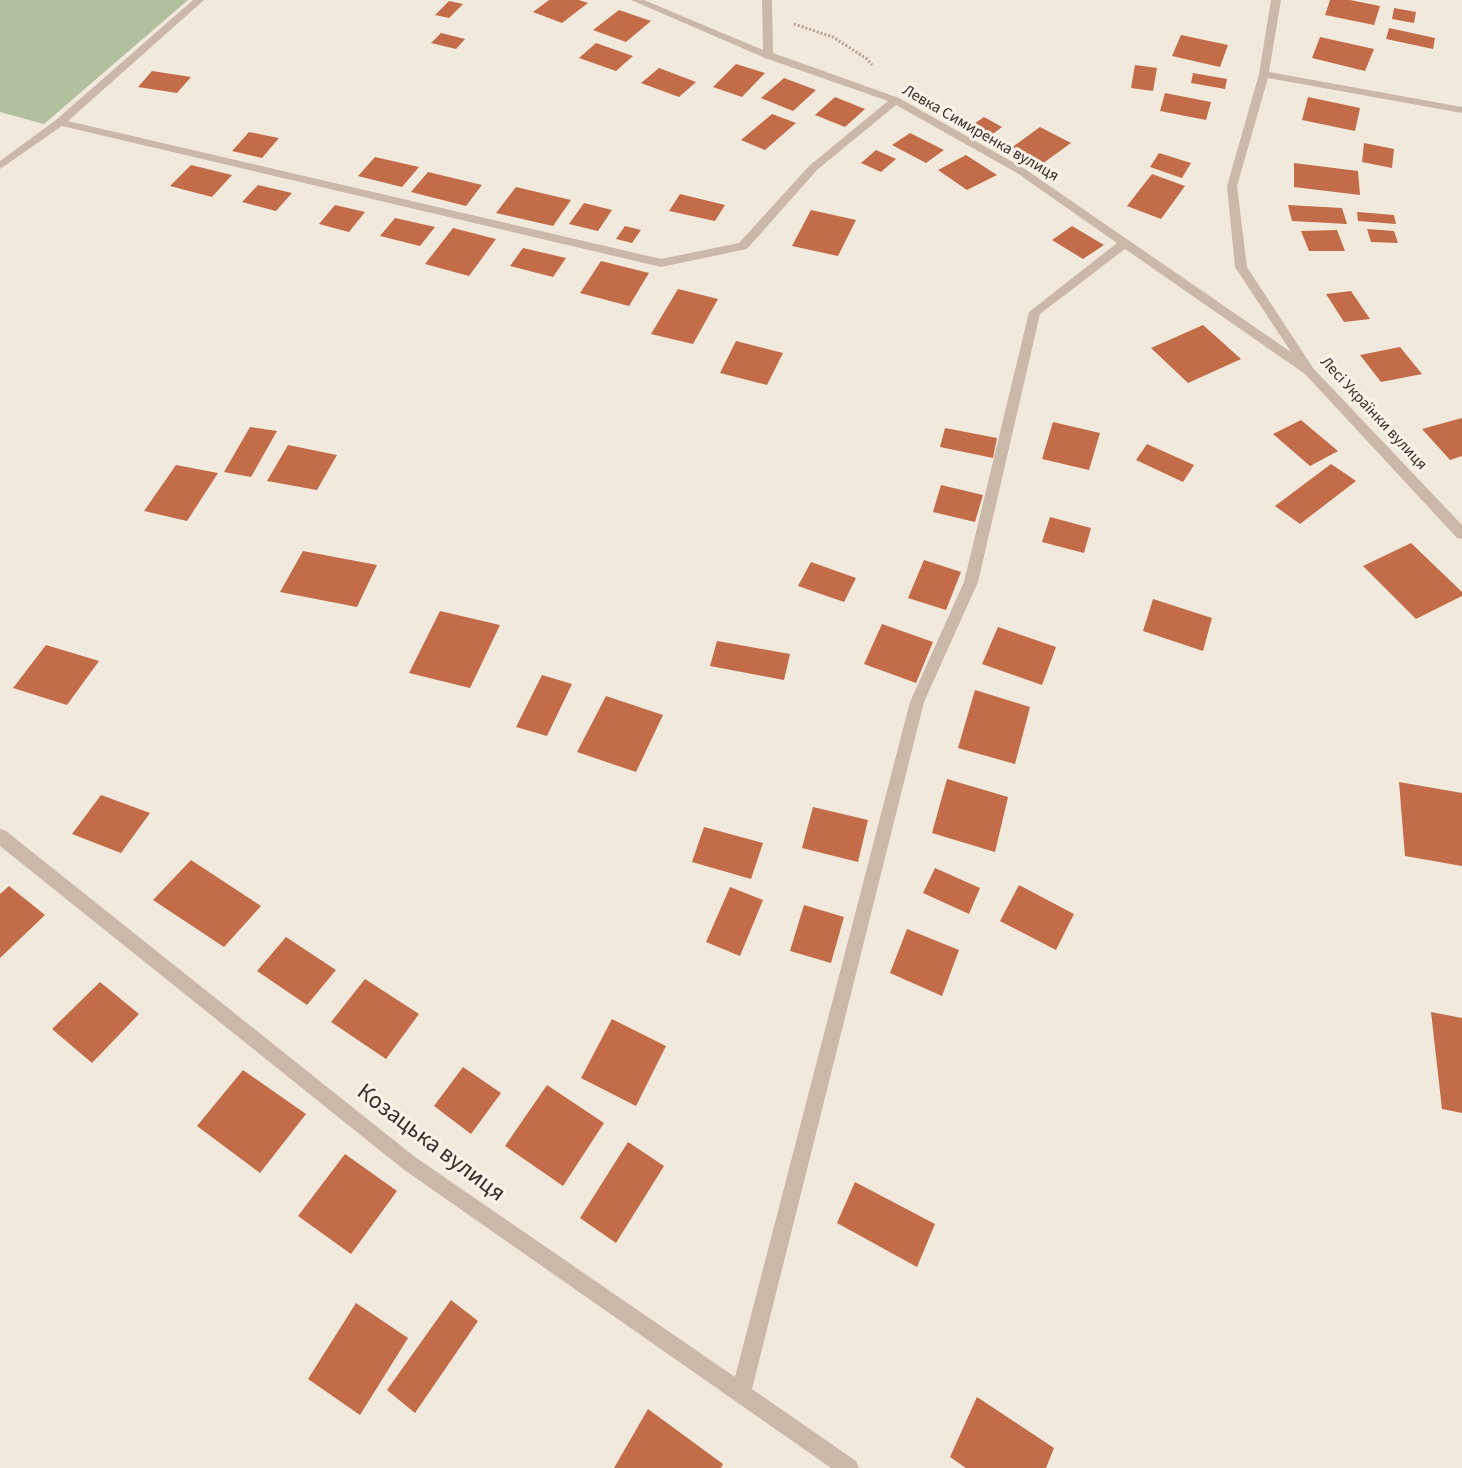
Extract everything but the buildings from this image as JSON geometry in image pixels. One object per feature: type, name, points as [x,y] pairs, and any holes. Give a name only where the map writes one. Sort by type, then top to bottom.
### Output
[{"type":"street","points":[[0,166],[60,122],[199,0]]},
{"type":"street","name":"Левка Симиренка вулиця","points":[[636,0],[768,56],[895,100],[1021,171],[1309,371]]},
{"type":"street","points":[[767,0],[768,56]]},
{"type":"street","name":"Лесі Українки вулиця","points":[[1276,0],[1264,74],[1232,186],[1241,267],[1309,371],[1462,534]]},
{"type":"street","points":[[1264,74],[1462,110]]},
{"type":"street","points":[[60,122],[442,213],[661,262],[743,246],[813,168],[895,100]]},
{"type":"street","points":[[741,1394],[917,702],[971,582],[1035,312],[1125,243]]},
{"type":"street","name":"Козацька вулиця","points":[[0,836],[409,1163],[849,1468]]},
{"type":"path","points":[[768,16],[833,37],[867,59],[885,80],[895,100]]},
{"type":"green space","points":[[0,0],[188,0],[44,124],[0,112]]}]
